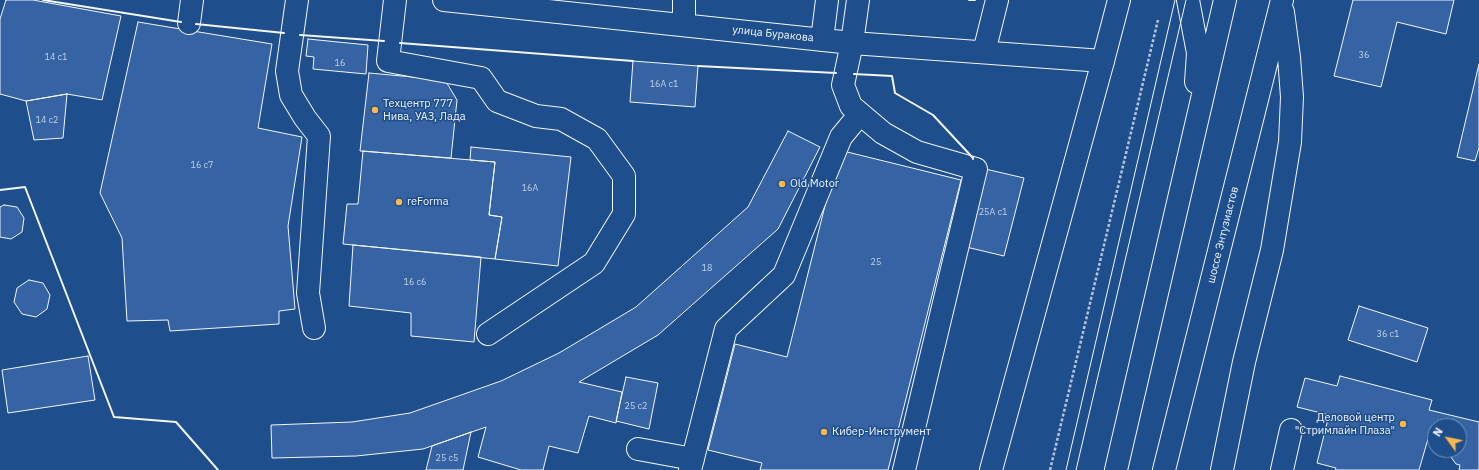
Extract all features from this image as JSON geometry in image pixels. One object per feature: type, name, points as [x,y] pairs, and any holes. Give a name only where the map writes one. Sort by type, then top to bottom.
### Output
[{"type":"main road","points":[[189,23],[192,0]]},
{"type":"main road","points":[[297,0],[287,71],[291,95],[305,118],[319,136],[308,293],[314,328]]},
{"type":"main road","points":[[395,0],[388,61],[481,78],[497,101],[536,116],[561,119],[597,140],[624,176],[624,214],[594,263],[488,334]]},
{"type":"main road","name":"улица Буракова","points":[[444,0],[852,43],[1103,61]]},
{"type":"main road","points":[[684,0],[684,25]]},
{"type":"main road","points":[[822,40],[827,0]]},
{"type":"main road","points":[[858,0],[852,43],[843,85],[851,106],[883,133],[917,152],[976,169],[904,470]]},
{"type":"main road","points":[[984,52],[997,0]]},
{"type":"main road","points":[[991,470],[1119,0]]},
{"type":"main road","points":[[1188,0],[1198,53],[1193,138]]},
{"type":"main road","points":[[1116,470],[1225,0]]},
{"type":"main road","points":[[1222,470],[1244,362],[1272,250],[1290,142],[1292,97],[1282,0]]},
{"type":"main road","name":"шоссе Энтузиастов","points":[[1164,470],[1282,0]]},
{"type":"main road","points":[[638,449],[691,464],[726,329],[784,275],[841,137],[860,114]]},
{"type":"main road","points":[[1282,470],[1291,430]]},
{"type":"path","points":[[1050,470],[1158,20]]},
{"type":"building","points":[[6,0],[33,0],[121,16],[102,100],[67,94],[26,101],[0,94],[0,19]]},
{"type":"building","points":[[1353,0],[1454,0],[1446,34],[1397,22],[1381,87],[1334,76]]},
{"type":"building","points":[[138,22],[272,44],[258,128],[302,137],[288,226],[295,309],[279,311],[279,324],[170,331],[168,320],[127,321],[122,238],[100,193]]},
{"type":"building","points":[[308,39],[368,45],[366,74],[313,69],[314,57],[306,56]]},
{"type":"building","points":[[633,61],[698,66],[695,107],[630,102]]},
{"type":"building","points":[[1479,64],[1479,148],[1475,161],[1457,157]]},
{"type":"building","points":[[369,73],[445,80],[457,100],[451,158],[360,151]]},
{"type":"building","points":[[67,94],[63,138],[34,140],[26,101]]},
{"type":"building","points":[[788,131],[820,147],[778,229],[658,335],[579,382],[622,392],[616,423],[589,416],[578,453],[549,446],[543,470],[521,470],[478,457],[486,427],[423,449],[356,456],[272,458],[271,425],[352,422],[410,413],[501,381],[559,353],[636,307],[748,207]]},
{"type":"building","points":[[471,147],[571,157],[558,266],[495,259],[502,217],[489,215],[495,162],[470,160]]},
{"type":"building","points":[[839,150],[961,180],[888,470],[760,470],[762,463],[708,450],[735,344],[787,357]]},
{"type":"building","points":[[363,151],[495,162],[489,215],[502,217],[495,259],[343,244],[347,204],[358,204]]},
{"type":"building","points":[[981,168],[1024,178],[1004,256],[962,246]]},
{"type":"building","points":[[4,205],[17,207],[24,218],[22,232],[11,239],[0,237],[0,207]]},
{"type":"building","points":[[353,245],[481,257],[474,342],[411,336],[411,313],[349,306]]},
{"type":"building","points":[[29,280],[43,283],[50,295],[47,309],[36,317],[22,314],[14,302],[17,288]]},
{"type":"building","points":[[1359,306],[1428,328],[1417,362],[1348,340]]},
{"type":"building","points":[[88,356],[95,400],[8,413],[2,370]]},
{"type":"building","name":"Деловой центр \"Стримлайн Плаза\"","points":[[1340,376],[1432,400],[1429,410],[1462,418],[1427,418],[1427,442],[1419,470],[1335,470],[1336,468],[1317,463],[1329,415],[1297,407],[1305,378],[1337,386]]},
{"type":"building","points":[[626,377],[658,383],[649,429],[616,421]]},
{"type":"building","name":"Деловой центр \"Стримлайн Плаза\"","points":[[1467,419],[1479,422],[1479,470],[1459,470],[1460,465],[1456,464],[1452,458],[1467,458]]},
{"type":"building","points":[[471,432],[463,470],[426,470],[432,446]]},
{"type":"tram line","points":[[1066,470],[1175,0]]},
{"type":"tram line","points":[[1076,470],[1186,0]]},
{"type":"wall","points":[[43,0],[181,22]]},
{"type":"wall","points":[[969,0],[975,0]]},
{"type":"wall","points":[[196,24],[284,33]]},
{"type":"wall","points":[[300,35],[384,41]]},
{"type":"wall","points":[[400,43],[633,61]]},
{"type":"wall","points":[[698,66],[836,73]]},
{"type":"wall","points":[[854,74],[892,76],[895,93],[933,115],[973,159]]},
{"type":"wall","points":[[0,190],[25,187],[114,417],[176,422],[218,470]]},
{"type":"place","name":"Техцентр 777 Нива, УАЗ, Лада","points":[[375,110]]},
{"type":"place","name":"Old Motor","points":[[782,184]]},
{"type":"place","name":"reForma","points":[[399,202]]},
{"type":"place","name":"Деловой центр \"Стримлайн Плаза\"","points":[[1403,424]]},
{"type":"place","name":"Кибер-Инструмент","points":[[824,432]]}]
